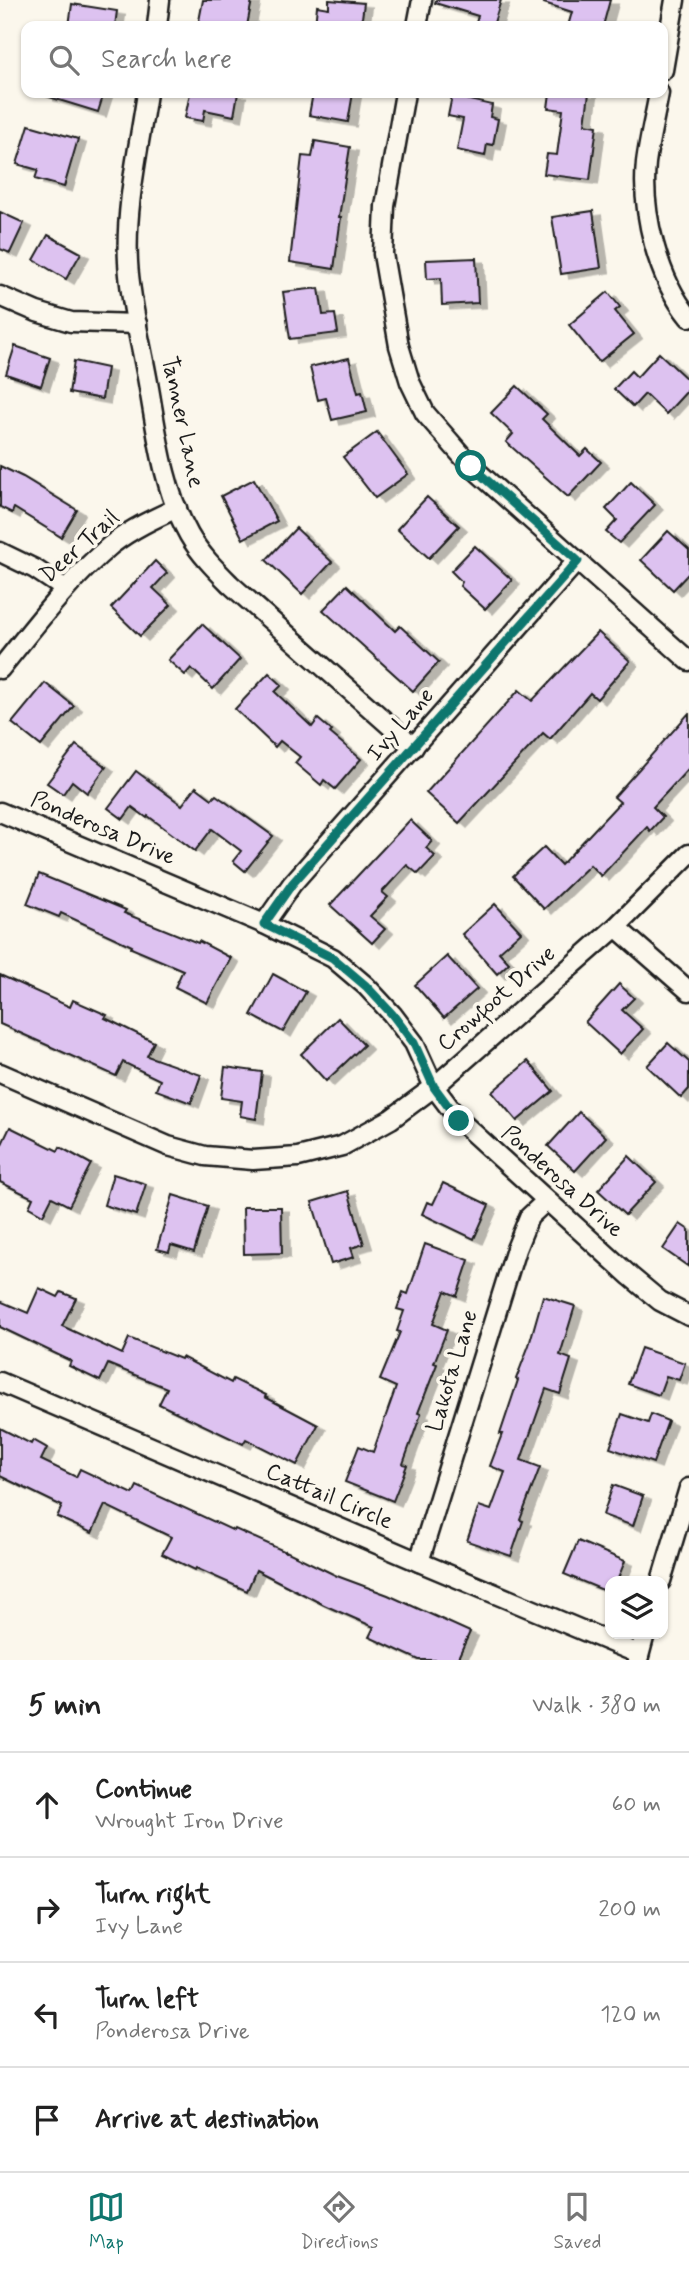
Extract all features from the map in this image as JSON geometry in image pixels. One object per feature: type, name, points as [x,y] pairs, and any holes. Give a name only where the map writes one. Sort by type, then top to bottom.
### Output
[{"type":"street","points":[[158,21],[160,0]]},
{"type":"street","points":[[418,21],[422,0]]},
{"type":"street","points":[[668,43],[676,0]]},
{"type":"street","name":"Tanner Lane","points":[[146,98],[129,209],[128,262],[166,480],[177,508],[190,536],[207,561],[414,747]]},
{"type":"street","points":[[404,98],[385,206],[383,254],[399,346],[410,382],[425,413],[471,466],[689,661]]},
{"type":"street","points":[[658,98],[646,164],[648,214],[657,255],[671,289],[689,317]]},
{"type":"street","points":[[0,296],[37,312],[71,322],[137,324]]},
{"type":"street","name":"Deer Trail","points":[[0,670],[65,589],[113,544],[150,520],[177,508]]},
{"type":"street","points":[[0,552],[35,569],[65,589]]},
{"type":"street","name":"Ivy Lane","points":[[264,924],[292,884],[578,561]]},
{"type":"street","name":"Ponderosa Drive","points":[[0,812],[264,924],[333,958],[366,986],[392,1014],[414,1043],[434,1087],[459,1121],[660,1301],[689,1316]]},
{"type":"street","name":"Crowfoot Drive","points":[[0,1073],[168,1146],[205,1156],[253,1160],[298,1157],[342,1146],[391,1119],[434,1087],[616,927],[689,854]]},
{"type":"street","points":[[616,927],[689,991]]},
{"type":"street","name":"Lakota Lane","points":[[419,1562],[516,1249],[529,1217],[546,1201]]},
{"type":"street","name":"Cattail Circle","points":[[0,1382],[638,1657]]},
{"type":"street","points":[[663,1576],[689,1488]]},
{"type":"street","points":[[638,1657],[643,1639]]},
{"type":"building","points":[[203,0],[252,0],[248,21],[199,21]]},
{"type":"building","points":[[329,0],[364,3],[362,21],[316,21],[317,6],[329,8]]},
{"type":"building","points":[[436,0],[501,0],[495,21],[476,21],[478,16],[435,3]]},
{"type":"building","points":[[545,0],[610,0],[604,21],[569,21],[572,12],[544,3]]},
{"type":"building","points":[[72,4],[117,11],[116,21],[70,21]]},
{"type":"building","points":[[52,98],[102,98],[98,112]]},
{"type":"building","points":[[189,98],[237,98],[234,116],[205,110],[203,121],[185,118]]},
{"type":"building","points":[[312,98],[352,98],[348,122],[309,115]]},
{"type":"building","points":[[452,98],[492,105],[490,117],[498,119],[493,145],[487,144],[485,156],[457,150],[463,119],[448,116]]},
{"type":"building","points":[[549,98],[588,98],[585,124],[597,126],[590,180],[544,174],[547,154],[557,155],[563,110],[548,108]]},
{"type":"building","points":[[29,125],[78,139],[64,187],[35,179],[38,170],[17,164]]},
{"type":"building","points":[[315,141],[350,147],[334,269],[290,262],[302,156],[312,157]]},
{"type":"building","points":[[593,211],[601,268],[561,274],[552,217]]},
{"type":"building","points":[[0,212],[24,223],[10,253],[0,249]]},
{"type":"building","points":[[48,235],[81,253],[66,279],[34,260]]},
{"type":"building","points":[[476,258],[478,303],[442,305],[441,278],[427,279],[426,260]]},
{"type":"building","points":[[319,288],[323,315],[335,314],[338,333],[290,339],[283,292]]},
{"type":"building","points":[[608,292],[620,307],[615,311],[634,334],[599,362],[569,325]]},
{"type":"building","points":[[15,346],[50,358],[41,386],[6,374]]},
{"type":"building","points":[[659,353],[689,381],[689,389],[666,414],[645,394],[633,407],[614,389],[631,371],[637,377]]},
{"type":"building","points":[[349,358],[358,393],[362,392],[367,412],[332,420],[326,398],[318,400],[310,367]]},
{"type":"building","points":[[74,361],[107,368],[102,399],[69,393]]},
{"type":"building","points":[[517,386],[547,414],[542,419],[580,456],[587,449],[601,462],[568,497],[506,442],[513,434],[491,413]]},
{"type":"building","points":[[377,432],[408,474],[375,498],[343,457]]},
{"type":"building","points":[[0,466],[77,510],[61,537],[14,508],[12,513],[0,507]]},
{"type":"building","points":[[254,479],[277,521],[243,539],[221,496]]},
{"type":"building","points":[[631,482],[655,505],[619,543],[606,532],[617,520],[606,509]]},
{"type":"building","points":[[427,497],[459,526],[429,558],[397,529]]},
{"type":"building","points":[[296,528],[332,562],[302,594],[266,560]]},
{"type":"building","points":[[668,531],[689,550],[689,573],[673,590],[641,560]]},
{"type":"building","points":[[475,546],[512,580],[485,609],[460,586],[462,582],[451,571]]},
{"type":"building","points":[[155,561],[167,573],[153,588],[171,605],[140,636],[111,608]]},
{"type":"building","points":[[347,585],[395,631],[400,626],[439,662],[413,691],[323,610]]},
{"type":"building","points":[[202,624],[240,659],[213,689],[191,668],[185,675],[168,660]]},
{"type":"building","points":[[598,632],[630,661],[597,699],[590,693],[550,739],[543,733],[459,823],[426,793],[519,690],[532,701]]},
{"type":"building","points":[[269,673],[282,685],[275,692],[312,727],[318,719],[361,759],[335,789],[324,780],[321,785],[295,763],[300,757],[280,741],[275,747],[235,709]]},
{"type":"building","points":[[45,683],[74,706],[41,746],[12,723]]},
{"type":"building","points":[[689,713],[689,768],[653,807],[663,817],[650,831],[647,827],[601,876],[590,865],[544,909],[513,876],[544,847],[561,865],[620,802],[614,797]]},
{"type":"building","points":[[76,745],[106,767],[87,793],[72,781],[63,794],[47,783]]},
{"type":"building","points":[[136,771],[182,805],[196,787],[212,799],[216,795],[273,836],[245,871],[233,861],[241,851],[212,829],[195,851],[132,807],[123,819],[108,808]]},
{"type":"building","points":[[410,820],[432,841],[426,848],[435,856],[418,874],[407,865],[382,892],[388,897],[370,916],[385,929],[372,943],[330,905]]},
{"type":"building","points":[[39,874],[126,910],[124,913],[198,943],[199,941],[231,958],[207,1003],[175,987],[183,970],[61,913],[59,917],[27,904]]},
{"type":"building","points":[[495,904],[521,932],[499,952],[509,963],[497,974],[462,934]]},
{"type":"building","points":[[447,956],[477,989],[444,1018],[415,985]]},
{"type":"building","points":[[273,974],[306,992],[283,1032],[251,1015]]},
{"type":"building","points":[[0,975],[70,1007],[73,1000],[107,1015],[105,1018],[154,1042],[147,1056],[201,1075],[191,1103],[156,1090],[160,1080],[123,1062],[116,1076],[0,1024]]},
{"type":"building","points":[[619,984],[634,998],[622,1010],[643,1029],[620,1054],[585,1022]]},
{"type":"building","points":[[338,1018],[364,1045],[326,1081],[301,1054]]},
{"type":"building","points":[[668,1043],[689,1062],[689,1089],[681,1098],[647,1066]]},
{"type":"building","points":[[528,1061],[553,1091],[517,1121],[492,1092]]},
{"type":"building","points":[[225,1067],[262,1072],[256,1119],[240,1116],[242,1101],[221,1098]]},
{"type":"building","points":[[579,1112],[606,1137],[575,1171],[548,1146]]},
{"type":"building","points":[[10,1127],[58,1151],[60,1147],[91,1164],[69,1206],[52,1197],[43,1215],[29,1207],[33,1198],[0,1182],[0,1148]]},
{"type":"building","points":[[629,1156],[656,1182],[625,1215],[598,1190]]},
{"type":"building","points":[[113,1174],[146,1184],[136,1215],[104,1205]]},
{"type":"building","points":[[443,1183],[489,1205],[474,1239],[422,1214],[427,1202],[433,1204]]},
{"type":"building","points":[[348,1191],[364,1244],[351,1248],[354,1257],[331,1264],[312,1202]]},
{"type":"building","points":[[173,1195],[208,1206],[194,1252],[171,1245],[169,1252],[157,1249]]},
{"type":"building","points":[[243,1207],[281,1207],[282,1253],[244,1254]]},
{"type":"building","points":[[680,1224],[689,1230],[689,1267],[663,1249]]},
{"type":"building","points":[[425,1244],[469,1260],[457,1296],[445,1291],[433,1324],[447,1330],[418,1413],[421,1414],[403,1464],[407,1465],[393,1501],[345,1482],[359,1446],[373,1452],[396,1387],[380,1380],[400,1332],[397,1331],[404,1311],[397,1309],[403,1292],[408,1294]]},
{"type":"building","points":[[39,1288],[58,1297],[61,1292],[76,1298],[62,1326],[122,1354],[129,1338],[181,1359],[182,1357],[231,1383],[233,1379],[266,1395],[265,1397],[318,1425],[297,1465],[246,1439],[243,1444],[159,1404],[167,1388],[108,1364],[100,1381],[69,1366],[71,1361],[0,1327],[0,1301],[28,1313]]},
{"type":"building","points":[[543,1296],[575,1306],[560,1355],[571,1359],[560,1394],[546,1389],[521,1460],[540,1467],[520,1520],[523,1521],[511,1556],[467,1541],[479,1506],[491,1510],[505,1472],[490,1466]]},
{"type":"building","points":[[641,1348],[685,1363],[679,1380],[666,1376],[659,1395],[628,1384]]},
{"type":"building","points":[[622,1414],[648,1423],[651,1414],[668,1421],[653,1463],[610,1448]]},
{"type":"building","points":[[0,1428],[31,1444],[33,1440],[47,1448],[41,1460],[76,1477],[80,1469],[133,1494],[137,1486],[234,1531],[235,1529],[337,1576],[388,1595],[470,1632],[457,1660],[419,1660],[369,1637],[374,1627],[256,1570],[247,1591],[196,1568],[195,1570],[162,1554],[171,1537],[105,1505],[92,1533],[57,1517],[62,1506],[0,1476]]},
{"type":"building","points":[[613,1485],[643,1496],[633,1526],[603,1515]]},
{"type":"building","points":[[578,1541],[625,1561],[619,1576],[605,1576],[605,1591],[564,1574]]},
{"type":"route","points":[[459,1121],[434,1087],[414,1043],[366,986],[333,958],[264,924],[292,884],[578,561],[471,466]]}]
